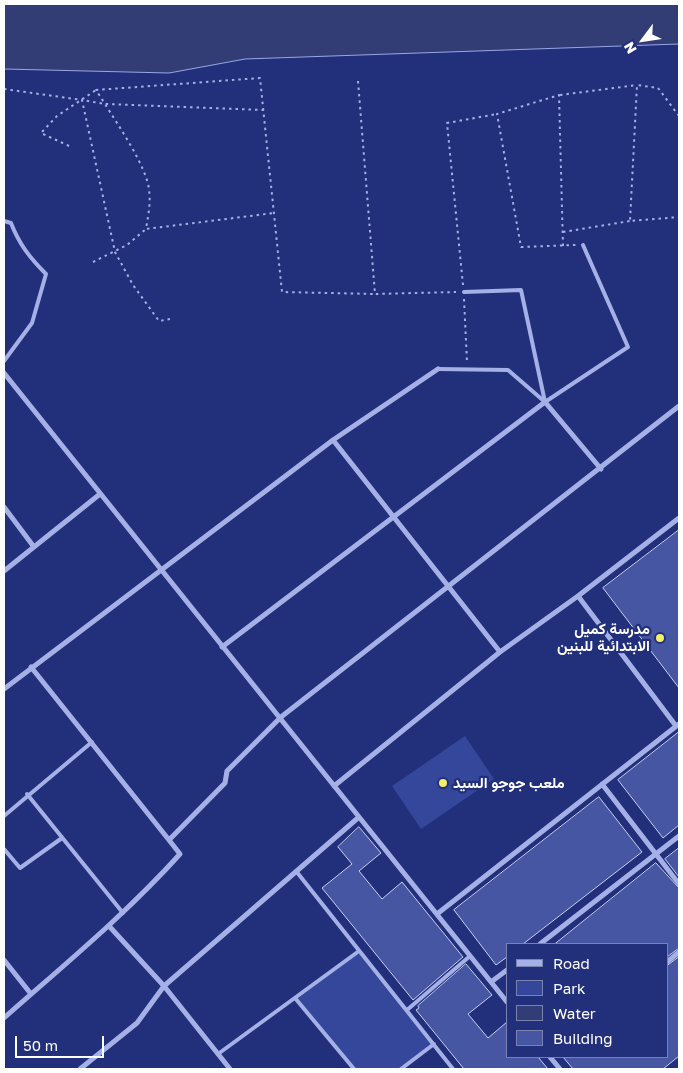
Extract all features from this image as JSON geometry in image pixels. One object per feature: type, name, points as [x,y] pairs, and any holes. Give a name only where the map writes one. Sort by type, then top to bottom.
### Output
[{"type":"street","points":[[4,689],[333,440],[438,368]]},
{"type":"street","points":[[4,373],[506,1001]]},
{"type":"street","points":[[222,647],[544,402],[601,469]]},
{"type":"street","points":[[169,840],[225,783],[227,771],[281,717],[601,469],[679,406]]},
{"type":"street","points":[[333,440],[392,518],[500,652]]},
{"type":"street","points":[[4,571],[100,494]]},
{"type":"street","points":[[4,507],[34,546]]},
{"type":"street","points":[[334,786],[500,652],[578,596],[679,518]]},
{"type":"street","points":[[437,914],[678,725],[578,596]]},
{"type":"street","points":[[4,1018],[123,913],[180,854],[31,667]]},
{"type":"street","points":[[602,784],[679,884]]},
{"type":"street","points":[[80,1069],[137,1022],[164,986],[358,817]]},
{"type":"street","points":[[541,943],[679,836]]},
{"type":"street","points":[[109,926],[164,986],[230,1069]]},
{"type":"street","points":[[668,961],[679,952]]},
{"type":"street","points":[[4,960],[31,994]]},
{"type":"street","points":[[491,982],[506,971]]},
{"type":"street","points":[[551,1058],[560,1069]]},
{"type":"lane","points":[[4,220],[11,223],[22,248],[46,274],[32,323],[4,361]]},
{"type":"lane","points":[[544,402],[628,347],[583,245]]},
{"type":"lane","points":[[464,292],[521,290],[544,402]]},
{"type":"lane","points":[[438,368],[508,370],[544,402]]},
{"type":"lane","points":[[4,816],[27,794],[92,742]]},
{"type":"lane","points":[[27,794],[123,913]]},
{"type":"lane","points":[[4,850],[20,868],[62,838]]},
{"type":"lane","points":[[296,872],[453,1069]]},
{"type":"lane","points":[[218,1054],[359,951]]},
{"type":"lane","points":[[407,1010],[470,956]]},
{"type":"lane","points":[[295,998],[354,1069]]},
{"type":"lane","points":[[401,1069],[434,1044]]},
{"type":"path","points":[[69,146],[41,133],[57,116],[96,90],[260,78],[282,292],[375,294],[464,292]]},
{"type":"path","points":[[358,81],[375,294]]},
{"type":"path","points":[[630,221],[637,85]]},
{"type":"path","points":[[467,369],[464,292],[447,123],[497,114],[559,95],[637,85],[658,88],[679,116]]},
{"type":"path","points":[[4,89],[105,104],[264,110]]},
{"type":"path","points":[[93,262],[128,246],[146,229],[150,208],[149,188],[133,151],[96,90]]},
{"type":"path","points":[[559,95],[563,246]]},
{"type":"path","points":[[82,100],[115,252],[133,285],[159,321],[170,319]]},
{"type":"path","points":[[497,114],[522,247],[583,245]]},
{"type":"path","points":[[146,229],[274,213]]},
{"type":"path","points":[[562,232],[630,221],[679,217]]},
{"type":"green space","name":"ملعب جوجو السيد","points":[[465,736],[494,779],[421,829],[392,786]]},
{"type":"green space","points":[[359,951],[434,1044],[401,1069],[354,1069],[295,998]]},
{"type":"water","points":[[4,4],[679,4],[679,44],[245,59],[169,73],[4,69]]},
{"type":"building","name":"مدرسة كميل الابتدائية للبنين","points":[[679,530],[679,688],[603,588]]},
{"type":"building","points":[[679,732],[679,825],[663,838],[618,780]]},
{"type":"building","points":[[599,797],[642,852],[524,943],[506,943],[506,958],[496,965],[454,910]]},
{"type":"building","points":[[359,827],[381,853],[359,871],[382,899],[402,882],[463,957],[413,1000],[322,888],[352,864],[338,847]]},
{"type":"building","points":[[679,848],[679,877],[665,859]]},
{"type":"building","points":[[656,863],[679,888],[679,948],[668,956],[668,943],[556,943]]},
{"type":"building","points":[[679,957],[679,1056],[663,1069],[573,1069],[564,1058],[668,1058],[668,965]]},
{"type":"building","points":[[466,964],[492,995],[468,1014],[488,1038],[506,1023],[506,1058],[539,1058],[548,1069],[464,1069],[416,1010],[419,1008],[418,1006]]},
{"type":"place","name":"مدرسة كميل الابتدائية للبنين","points":[[660,638]]},
{"type":"place","name":"ملعب جوجو السيد","points":[[443,783]]}]
